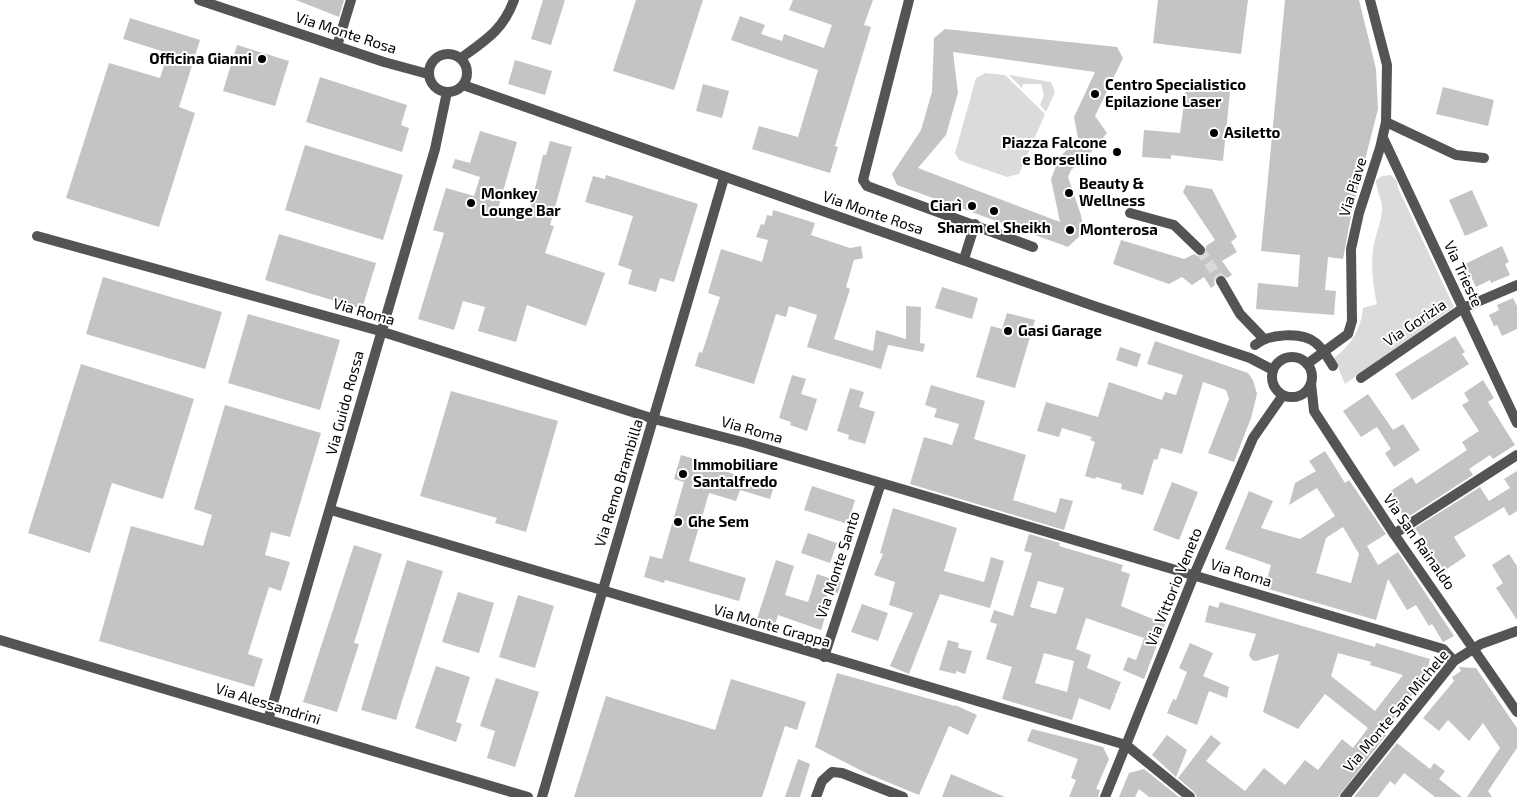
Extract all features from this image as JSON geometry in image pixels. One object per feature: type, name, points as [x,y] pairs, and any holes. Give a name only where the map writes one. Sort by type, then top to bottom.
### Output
[{"type":"street","name":"Via Monte Rosa","points":[[199,0],[428,74]]},
{"type":"street","points":[[337,46],[352,0]]},
{"type":"street","points":[[461,58],[491,36],[507,18],[514,0]]},
{"type":"street","points":[[909,0],[864,180],[867,186],[975,224],[1033,247]]},
{"type":"street","name":"Via Piave","points":[[1306,364],[1348,334],[1352,321],[1351,250],[1359,213],[1386,122],[1387,65],[1370,0]]},
{"type":"street","points":[[440,54],[454,54],[461,58],[467,72],[463,85],[455,91],[446,92],[434,87],[428,74],[434,59],[440,54]]},
{"type":"street","name":"Via Monte Rosa","points":[[463,85],[724,178],[1250,358],[1274,370]]},
{"type":"street","name":"Via Guido Rossa","points":[[268,720],[331,510],[380,332],[435,148],[446,92]]},
{"type":"street","points":[[1386,122],[1456,155],[1484,158]]},
{"type":"street","name":"Via Trieste","points":[[1382,138],[1517,423]]},
{"type":"street","name":"Via Remo Brambilla","points":[[542,797],[724,178]]},
{"type":"street","points":[[1130,213],[1174,225],[1200,250]]},
{"type":"street","points":[[964,259],[975,224]]},
{"type":"street","name":"Via Roma","points":[[37,236],[380,332],[654,419],[881,483],[1443,649],[1454,661]]},
{"type":"street","points":[[1221,281],[1240,314],[1260,342],[1306,337],[1316,342],[1333,366]]},
{"type":"street","name":"Via Gorizia","points":[[1361,378],[1463,308],[1517,285]]},
{"type":"street","points":[[1295,358],[1306,364],[1311,373],[1311,383],[1308,389],[1297,396],[1284,395],[1275,387],[1272,376],[1282,360],[1295,358]]},
{"type":"street","name":"Via San Rainaldo","points":[[1311,383],[1314,412],[1394,534],[1516,708]]},
{"type":"street","name":"Via Vittorio Veneto","points":[[1105,797],[1194,575],[1253,438],[1284,395]]},
{"type":"street","points":[[1394,534],[1517,455]]},
{"type":"street","name":"Via Monte Santo","points":[[824,657],[881,483]]},
{"type":"street","name":"Via Monte Grappa","points":[[331,510],[1126,745],[1190,797]]},
{"type":"street","name":"Via Monte San Michele","points":[[1345,797],[1454,661],[1473,649],[1517,631]]},
{"type":"street","name":"Via Alessandrini","points":[[0,640],[528,797]]},
{"type":"street","points":[[816,797],[822,781],[832,772],[842,772],[903,797]]},
{"type":"shaded area","points":[[985,73],[1005,75],[1045,114],[1019,174],[1007,177],[959,160],[955,153],[976,78]]},
{"type":"shaded area","points":[[1009,75],[1051,82],[1055,92],[1046,112],[1040,105],[1044,95],[1041,84],[1023,84],[1022,88]]},
{"type":"shaded area","points":[[1391,175],[1397,181],[1398,188],[1454,307],[1345,384],[1334,358],[1354,336],[1360,323],[1363,308],[1377,304],[1374,290],[1372,256],[1382,207],[1376,180],[1382,176]]},
{"type":"building","points":[[296,0],[344,0],[339,17]]},
{"type":"building","points":[[543,0],[565,0],[551,45],[531,39]]},
{"type":"building","points":[[636,0],[703,0],[674,90],[613,71]]},
{"type":"building","points":[[793,0],[873,0],[864,25],[871,27],[835,146],[838,147],[830,173],[752,149],[759,126],[798,137],[818,70],[731,40],[740,16],[765,25],[761,34],[782,41],[784,34],[824,48],[832,25],[789,10]]},
{"type":"building","points":[[1158,0],[1248,0],[1241,54],[1153,43]]},
{"type":"building","points":[[1285,0],[1359,0],[1376,69],[1378,109],[1352,211],[1343,259],[1328,257],[1325,290],[1336,291],[1334,315],[1256,309],[1258,283],[1298,287],[1300,255],[1261,251]]},
{"type":"building","points":[[130,18],[200,40],[179,107],[195,113],[159,227],[66,198],[109,63],[160,78],[168,53],[123,39]]},
{"type":"building","points":[[945,29],[1117,47],[1123,58],[1095,116],[1107,133],[1092,151],[1071,170],[1068,177],[1081,215],[1084,232],[1068,247],[897,185],[892,174],[921,130],[932,92],[934,38]],"holes":[[[953,52],[1095,72],[1074,117],[1078,138],[1059,158],[1051,179],[1060,222],[918,168],[946,135],[958,93]]]},
{"type":"building","points":[[237,45],[289,61],[275,106],[223,91]]},
{"type":"building","points":[[515,60],[552,71],[545,95],[508,84]]},
{"type":"building","points":[[320,77],[407,105],[401,125],[409,128],[402,152],[306,122]]},
{"type":"building","points":[[703,84],[729,91],[722,118],[696,111]]},
{"type":"building","points":[[1443,87],[1494,100],[1488,126],[1436,114]]},
{"type":"building","points":[[1186,88],[1230,92],[1223,161],[1171,155],[1171,159],[1142,157],[1144,130],[1180,133]]},
{"type":"building","points":[[480,131],[517,142],[498,209],[528,218],[543,155],[546,155],[550,141],[572,147],[550,225],[554,226],[545,253],[605,273],[586,326],[527,305],[516,342],[478,331],[485,307],[463,301],[454,330],[418,319],[444,233],[433,230],[446,188],[474,196],[480,177],[452,168],[455,159],[470,163]]},
{"type":"building","points":[[305,145],[403,175],[383,240],[285,210]]},
{"type":"building","points":[[606,175],[698,204],[674,282],[660,278],[656,292],[628,284],[632,270],[618,265],[633,216],[585,202],[593,176],[605,179]]},
{"type":"building","points":[[1186,185],[1212,189],[1237,237],[1231,242],[1237,252],[1222,261],[1232,275],[1227,278],[1221,274],[1217,275],[1214,281],[1215,285],[1211,288],[1204,277],[1192,285],[1182,277],[1169,284],[1113,264],[1121,240],[1184,259],[1194,254],[1199,257],[1205,254],[1206,246],[1215,240],[1183,192]]},
{"type":"building","points":[[1472,190],[1488,226],[1465,236],[1449,200]]},
{"type":"building","points":[[773,210],[815,223],[811,235],[850,248],[861,246],[863,258],[854,260],[846,287],[850,289],[834,339],[873,351],[876,330],[906,339],[906,306],[921,307],[920,343],[925,344],[923,352],[888,345],[881,369],[807,347],[817,315],[789,306],[786,317],[776,314],[754,384],[695,366],[699,352],[702,353],[720,297],[708,293],[721,249],[762,262],[768,240],[756,237],[761,224],[764,225],[767,215],[772,216]]},
{"type":"building","points":[[279,234],[376,263],[362,309],[265,280]]},
{"type":"building","points":[[1502,246],[1509,262],[1505,264],[1510,275],[1491,283],[1490,280],[1476,287],[1465,264]]},
{"type":"building","points":[[103,277],[222,312],[205,369],[86,334]]},
{"type":"building","points":[[942,287],[978,298],[972,319],[935,308]]},
{"type":"building","points":[[1513,298],[1517,306],[1517,329],[1502,336],[1497,325],[1494,326],[1489,315],[1499,310],[1497,305]]},
{"type":"building","points":[[1007,313],[1035,320],[1015,388],[976,377],[991,326],[1002,329]]},
{"type":"building","points":[[248,314],[340,340],[320,410],[228,383]]},
{"type":"building","points":[[1455,336],[1465,352],[1462,354],[1469,364],[1412,400],[1395,374]]},
{"type":"building","points":[[1155,341],[1248,373],[1253,380],[1257,394],[1251,418],[1234,462],[1208,453],[1229,399],[1226,390],[1203,382],[1182,454],[1161,448],[1157,460],[1154,459],[1143,495],[1121,489],[1122,484],[1085,476],[1095,442],[1090,440],[1092,437],[1062,428],[1059,437],[1037,431],[1046,402],[1098,417],[1109,382],[1162,400],[1165,392],[1176,395],[1183,375],[1147,364]]},
{"type":"building","points":[[1120,347],[1141,354],[1137,367],[1116,360]]},
{"type":"building","points":[[81,364],[194,399],[163,499],[112,483],[90,553],[28,533]]},
{"type":"building","points":[[792,375],[806,379],[801,394],[817,399],[807,431],[790,425],[791,422],[779,418]]},
{"type":"building","points":[[1483,380],[1494,398],[1488,402],[1515,445],[1493,459],[1490,455],[1469,469],[1473,475],[1405,519],[1389,492],[1412,477],[1416,484],[1467,450],[1462,442],[1479,431],[1462,405],[1469,401],[1464,393]]},
{"type":"building","points":[[931,385],[985,401],[974,439],[1026,455],[1013,500],[1056,513],[1060,498],[1073,501],[1064,530],[910,484],[924,437],[952,445],[959,424],[934,417],[937,409],[925,405]]},
{"type":"building","points":[[850,388],[864,392],[859,407],[875,412],[865,444],[848,439],[849,435],[837,431]]},
{"type":"building","points":[[451,391],[558,421],[526,532],[495,523],[497,518],[420,496]]},
{"type":"building","points":[[1368,394],[1393,430],[1403,424],[1420,450],[1394,467],[1385,453],[1391,449],[1377,427],[1361,437],[1343,411]]},
{"type":"building","points":[[225,405],[321,433],[290,537],[271,532],[265,555],[290,562],[281,591],[269,587],[248,654],[263,659],[254,687],[99,641],[131,526],[203,546],[212,515],[194,509]]},
{"type":"building","points":[[1325,451],[1345,483],[1349,480],[1386,534],[1367,546],[1378,565],[1398,552],[1454,636],[1443,642],[1432,624],[1429,626],[1416,605],[1407,610],[1388,579],[1376,620],[1265,588],[1271,565],[1225,549],[1249,491],[1273,501],[1261,528],[1300,539],[1335,516],[1317,488],[1289,505],[1295,483],[1316,471],[1309,461]],"holes":[[[1343,527],[1359,554],[1351,583],[1316,573],[1326,538]]]},
{"type":"building","points":[[681,455],[702,461],[701,464],[774,486],[770,499],[740,490],[736,501],[709,493],[689,561],[746,578],[739,601],[665,580],[664,583],[644,577],[650,556],[662,559],[684,482],[674,479]]},
{"type":"building","points":[[1517,471],[1517,511],[1509,516],[1504,507],[1454,537],[1466,556],[1444,571],[1415,528],[1480,487],[1489,501],[1510,488],[1504,479]]},
{"type":"building","points":[[1172,482],[1198,492],[1179,540],[1153,530]]},
{"type":"building","points":[[812,486],[855,500],[848,524],[804,510]]},
{"type":"building","points":[[893,508],[957,528],[944,571],[984,582],[991,557],[1004,561],[990,608],[940,594],[909,674],[890,666],[913,613],[889,605],[895,582],[874,575],[883,554],[880,553]]},
{"type":"building","points":[[808,533],[837,543],[830,563],[801,553]]},
{"type":"building","points":[[1029,534],[1060,543],[1059,546],[1123,565],[1121,571],[1130,574],[1121,606],[1165,624],[1144,679],[1123,670],[1128,657],[1136,660],[1144,638],[1086,618],[1076,649],[1091,655],[1087,668],[1121,682],[1116,694],[1113,693],[1116,695],[1110,710],[1079,698],[1072,720],[1002,699],[1012,667],[986,659],[997,624],[990,622],[994,610],[1013,616],[1032,553],[1024,551]],"holes":[[[1038,581],[1064,588],[1056,614],[1030,607]],[[1044,653],[1074,661],[1067,692],[1035,683]]]},
{"type":"building","points":[[354,545],[382,554],[354,643],[359,644],[337,712],[303,702]]},
{"type":"building","points":[[1509,554],[1517,566],[1517,620],[1496,588],[1503,583],[1492,565]]},
{"type":"building","points":[[407,560],[443,571],[396,720],[361,710]]},
{"type":"building","points":[[776,560],[794,566],[785,595],[808,602],[817,574],[841,582],[838,593],[829,590],[822,612],[826,614],[821,630],[778,615],[773,631],[755,625]]},
{"type":"building","points":[[458,592],[494,603],[479,653],[442,642]]},
{"type":"building","points":[[518,595],[554,606],[535,668],[499,657]]},
{"type":"building","points":[[1220,602],[1375,647],[1376,643],[1430,659],[1425,678],[1383,733],[1386,735],[1338,797],[1197,797],[1178,778],[1211,735],[1221,743],[1206,761],[1245,791],[1264,768],[1285,785],[1305,760],[1318,770],[1342,739],[1353,748],[1368,728],[1325,694],[1298,729],[1263,712],[1279,654],[1256,661],[1252,660],[1249,655],[1256,634],[1205,622],[1209,605],[1218,608]],"holes":[[[1338,653],[1371,662],[1370,665],[1403,675],[1375,711],[1331,676]]]},
{"type":"building","points":[[862,604],[888,613],[878,641],[851,632]]},
{"type":"building","points":[[948,640],[959,643],[958,648],[972,651],[965,674],[956,671],[956,674],[939,670]]},
{"type":"building","points":[[1190,643],[1213,653],[1203,676],[1229,687],[1227,698],[1209,691],[1197,725],[1167,713],[1173,699],[1176,700],[1187,672],[1179,668]]},
{"type":"building","points":[[436,666],[470,677],[456,722],[462,724],[456,742],[415,728]]},
{"type":"building","points":[[1459,667],[1476,668],[1517,728],[1517,748],[1488,791],[1492,797],[1467,797],[1500,748],[1483,723],[1469,741],[1448,720],[1439,731],[1423,718],[1454,681],[1452,677],[1461,671]]},
{"type":"building","points":[[837,673],[955,705],[977,715],[968,735],[949,726],[919,795],[868,774],[815,747]]},
{"type":"building","points":[[496,678],[539,692],[515,767],[487,758],[495,731],[480,726]]},
{"type":"building","points":[[731,679],[806,702],[797,730],[785,726],[762,797],[574,797],[606,696],[715,730]]},
{"type":"building","points":[[1032,729],[1103,747],[1109,759],[1096,789],[1100,790],[1098,797],[1069,797],[1076,780],[1071,778],[1078,759],[1027,741]]},
{"type":"building","points":[[1167,735],[1187,750],[1176,777],[1152,755]]},
{"type":"building","points":[[1397,743],[1430,769],[1434,763],[1445,771],[1439,779],[1462,797],[1435,797],[1404,773],[1395,785],[1390,781],[1378,797],[1354,797]]},
{"type":"building","points":[[798,759],[810,764],[800,797],[785,797]]},
{"type":"building","points":[[1144,769],[1179,797],[1149,797],[1139,789],[1135,797],[1119,797],[1129,773]]},
{"type":"building","points":[[951,774],[1005,797],[942,797]]},
{"type":"tunnel","points":[[1200,250],[1221,281]]},
{"type":"place","name":"Officina Gianni","points":[[262,59]]},
{"type":"place","name":"Centro Specialistico Epilazione Laser","points":[[1095,94]]},
{"type":"place","name":"Asiletto","points":[[1214,133]]},
{"type":"place","name":"Piazza Falcone e Borsellino","points":[[1117,152]]},
{"type":"place","name":"Beauty & Wellness","points":[[1069,193]]},
{"type":"place","name":"Monkey Lounge Bar","points":[[471,203]]},
{"type":"place","name":"Ciarì","points":[[972,206]]},
{"type":"place","name":"Sharm el Sheikh","points":[[994,211]]},
{"type":"place","name":"Monterosa","points":[[1070,230]]},
{"type":"place","name":"Gasi Garage","points":[[1008,331]]},
{"type":"place","name":"Immobiliare Santalfredo","points":[[683,474]]},
{"type":"place","name":"Ghe Sem","points":[[678,522]]}]
